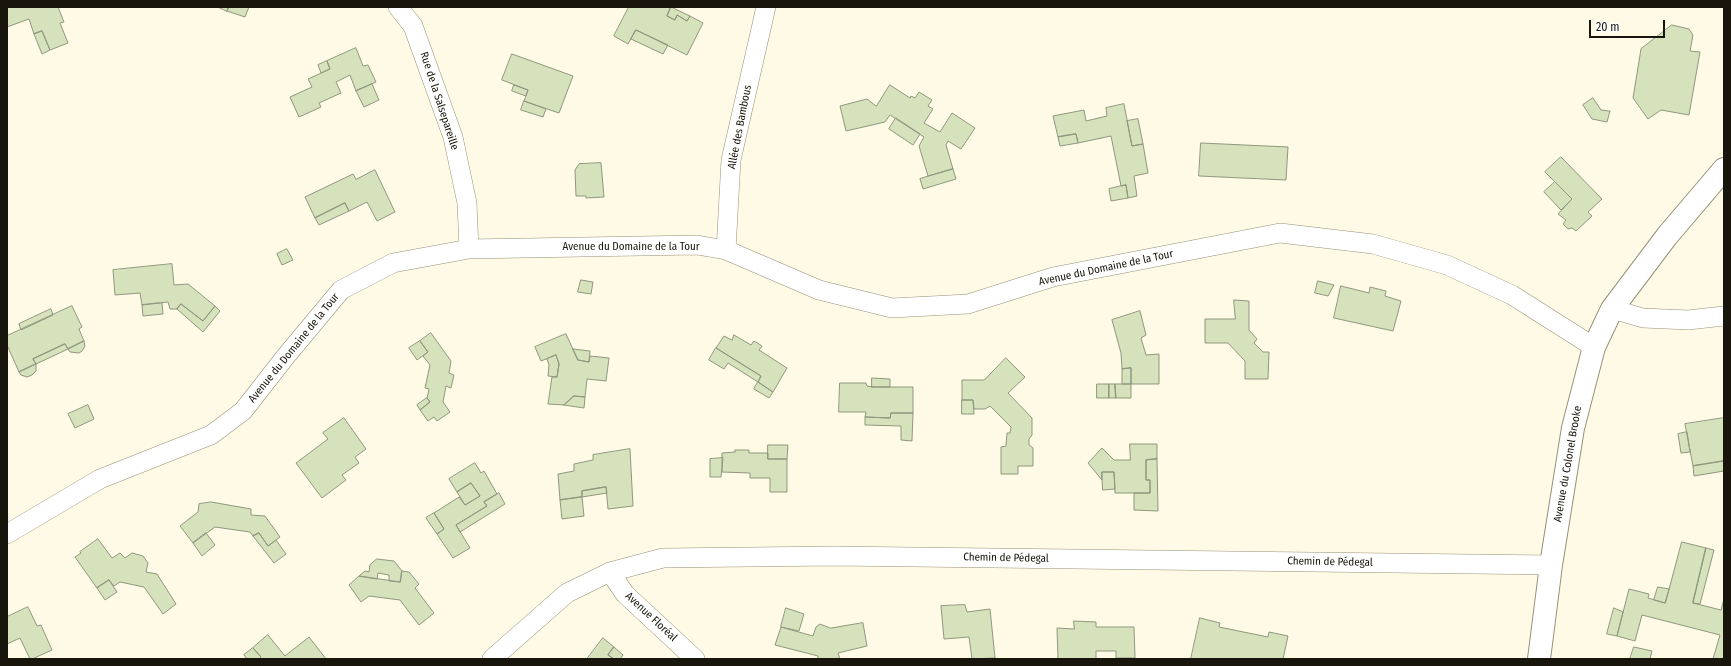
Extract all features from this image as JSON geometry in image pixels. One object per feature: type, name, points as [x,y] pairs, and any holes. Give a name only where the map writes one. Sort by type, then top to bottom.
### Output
[{"type":"main road","name":"Avenue du Colonel Brooke","points":[[1538,659],[1572,428],[1594,347],[1612,309],[1668,236],[1724,169]]},
{"type":"street","name":"Rue de la Salsepareille","points":[[398,7],[413,26],[453,136],[467,203],[470,249]]},
{"type":"street","name":"Allée des Bambous","points":[[726,250],[731,160],[766,7]]},
{"type":"street","name":"Avenue du Domaine de la Tour","points":[[7,534],[100,479],[211,435],[243,411],[286,356],[341,290],[393,263],[470,249],[697,246],[726,250],[819,290],[892,308],[968,304],[1053,277],[1280,233],[1373,244],[1447,265],[1512,295],[1594,347]]},
{"type":"street","points":[[1612,309],[1643,318],[1688,320],[1724,316]]},
{"type":"street","name":"Chemin de Pédegal","points":[[492,659],[567,593],[610,572],[663,558],[834,556],[1551,565]]},
{"type":"street","name":"Avenue Floréal","points":[[610,572],[625,594],[696,659]]},
{"type":"building","points":[[7,7],[58,7],[64,22],[60,23],[68,43],[50,50],[42,31],[34,34],[29,19],[7,27]]},
{"type":"building","points":[[218,7],[229,7],[227,11]]},
{"type":"building","points":[[229,7],[249,7],[245,17],[227,11]]},
{"type":"building","points":[[629,7],[671,7],[667,16],[675,20],[677,15],[687,21],[690,16],[703,23],[687,55],[636,30],[628,44],[614,36]]},
{"type":"building","points":[[671,7],[690,16],[687,21],[677,15],[675,20],[667,16]]},
{"type":"building","points":[[1672,25],[1689,29],[1693,35],[1690,51],[1700,52],[1689,115],[1661,110],[1648,119],[1633,98],[1641,49]]},
{"type":"building","points":[[636,30],[668,45],[663,54],[631,39]]},
{"type":"building","points":[[42,31],[50,50],[42,54],[34,34]]},
{"type":"building","points":[[356,48],[363,66],[368,65],[376,82],[356,91],[350,75],[336,82],[341,93],[319,103],[321,107],[299,117],[290,97],[312,87],[308,79],[330,69],[327,61]]},
{"type":"building","points":[[512,54],[573,76],[559,113],[524,101],[528,90],[502,80]]},
{"type":"building","points":[[327,61],[330,69],[321,73],[318,65]]},
{"type":"building","points":[[372,84],[379,100],[364,107],[356,91]]},
{"type":"building","points":[[514,85],[528,90],[526,96],[512,91]]},
{"type":"building","points":[[890,85],[910,98],[911,96],[915,98],[919,92],[932,100],[928,106],[933,109],[924,123],[940,132],[952,113],[975,128],[961,149],[948,141],[946,145],[953,169],[928,176],[919,146],[924,137],[890,115],[885,122],[846,131],[840,106],[867,99],[876,106]]},
{"type":"building","points":[[1593,98],[1601,110],[1610,111],[1607,122],[1592,119],[1583,105]]},
{"type":"building","points":[[524,101],[546,109],[543,117],[521,110]]},
{"type":"building","points":[[1124,104],[1132,146],[1143,144],[1148,173],[1134,176],[1137,196],[1128,198],[1126,185],[1121,186],[1111,136],[1078,143],[1076,134],[1058,137],[1053,116],[1084,110],[1086,121],[1107,116],[1106,108]]},
{"type":"building","points":[[896,118],[920,134],[913,145],[889,129]]},
{"type":"building","points":[[1138,119],[1143,144],[1132,146],[1127,121]]},
{"type":"building","points":[[1076,134],[1078,143],[1060,146],[1058,137]]},
{"type":"building","points":[[1201,143],[1288,147],[1286,180],[1199,176]]},
{"type":"building","points":[[1561,157],[1602,199],[1588,212],[1592,216],[1576,231],[1572,228],[1568,229],[1563,224],[1566,220],[1558,214],[1572,199],[1545,172]]},
{"type":"building","points":[[601,163],[604,197],[586,198],[586,196],[576,196],[575,170],[579,164]]},
{"type":"building","points":[[953,169],[956,179],[923,189],[920,179]]},
{"type":"building","points":[[375,170],[395,212],[377,221],[367,202],[349,211],[345,203],[315,218],[305,197],[353,174],[356,179]]},
{"type":"building","points":[[1555,182],[1572,199],[1561,210],[1544,192]]},
{"type":"building","points":[[1126,185],[1128,198],[1111,201],[1109,189]]},
{"type":"building","points":[[345,203],[349,211],[319,225],[315,218]]},
{"type":"building","points":[[287,249],[293,260],[282,265],[277,254]]},
{"type":"building","points":[[172,264],[174,285],[188,284],[215,306],[203,321],[181,304],[177,309],[170,309],[168,302],[142,305],[140,293],[115,295],[113,270]]},
{"type":"building","points":[[581,280],[593,282],[591,294],[578,292]]},
{"type":"building","points":[[1318,281],[1334,285],[1328,296],[1315,293]]},
{"type":"building","points":[[1341,286],[1369,293],[1370,287],[1386,291],[1385,296],[1401,301],[1393,331],[1334,318]]},
{"type":"building","points":[[1234,300],[1249,301],[1249,330],[1257,339],[1254,343],[1263,352],[1269,352],[1268,379],[1245,379],[1245,361],[1228,343],[1205,343],[1205,319],[1235,319]]},
{"type":"building","points":[[162,303],[163,314],[143,316],[142,305]]},
{"type":"building","points":[[181,304],[203,321],[215,306],[220,311],[203,332],[177,309]]},
{"type":"building","points":[[72,306],[82,327],[79,329],[84,341],[68,349],[65,344],[33,359],[36,364],[19,372],[7,345],[7,336]]},
{"type":"building","points":[[51,309],[53,315],[21,330],[19,324]]},
{"type":"building","points":[[1140,311],[1146,335],[1141,338],[1146,355],[1159,354],[1159,384],[1131,384],[1131,368],[1122,369],[1121,353],[1112,320]]},
{"type":"building","points":[[431,333],[451,361],[449,373],[454,375],[451,388],[446,386],[443,402],[450,412],[437,421],[434,417],[428,421],[420,410],[430,402],[427,398],[429,389],[425,388],[430,365],[423,356],[428,352],[420,341]]},
{"type":"building","points":[[566,334],[578,360],[589,362],[590,356],[609,358],[606,381],[587,379],[585,397],[574,396],[564,405],[548,404],[552,377],[557,377],[559,364],[556,355],[541,361],[535,347]]},
{"type":"building","points":[[734,335],[751,345],[754,341],[759,344],[762,346],[759,350],[787,368],[773,392],[758,382],[761,376],[716,348],[724,336],[732,340]]},
{"type":"building","points":[[84,341],[85,346],[79,353],[70,352],[68,349]]},
{"type":"building","points":[[420,341],[428,352],[417,360],[409,348]]},
{"type":"building","points":[[65,344],[68,349],[36,364],[33,359]]},
{"type":"building","points":[[716,348],[761,376],[758,382],[728,363],[724,369],[709,360]]},
{"type":"building","points":[[573,349],[590,351],[589,362],[578,360]]},
{"type":"building","points":[[556,355],[559,364],[557,377],[548,376],[549,365],[547,359]]},
{"type":"building","points":[[1006,358],[1025,377],[1008,393],[1032,418],[1032,435],[1029,439],[1029,445],[1033,448],[1033,466],[1018,466],[1018,474],[1001,474],[1001,447],[1006,446],[1007,433],[1010,433],[1011,427],[990,406],[985,409],[974,409],[973,400],[962,400],[962,380],[984,380]]},
{"type":"building","points":[[36,364],[36,371],[32,375],[27,377],[21,375],[19,372]]},
{"type":"building","points":[[1131,368],[1131,384],[1122,384],[1122,369]]},
{"type":"building","points":[[872,378],[890,379],[890,387],[872,387]]},
{"type":"building","points":[[758,382],[773,392],[769,398],[754,389]]},
{"type":"building","points":[[840,383],[866,383],[867,386],[872,387],[913,387],[913,413],[891,413],[890,418],[865,417],[866,412],[839,412]]},
{"type":"building","points":[[1097,384],[1109,384],[1109,398],[1097,398]]},
{"type":"building","points":[[1109,384],[1115,384],[1116,398],[1109,398]]},
{"type":"building","points":[[1115,384],[1131,384],[1131,398],[1116,398]]},
{"type":"building","points":[[574,396],[585,397],[584,408],[564,405]]},
{"type":"building","points":[[427,398],[430,402],[420,410],[417,405]]},
{"type":"building","points":[[962,400],[973,400],[974,414],[962,414]]},
{"type":"building","points":[[88,405],[94,419],[75,428],[68,414]]},
{"type":"building","points":[[891,413],[913,413],[912,441],[901,440],[901,426],[865,425],[865,417],[890,418]]},
{"type":"building","points":[[344,418],[366,449],[355,457],[359,463],[342,475],[346,480],[322,498],[296,463],[328,439],[323,433]]},
{"type":"building","points":[[1724,418],[1724,461],[1693,466],[1685,424]]},
{"type":"building","points":[[1687,432],[1690,452],[1681,453],[1678,434]]},
{"type":"building","points":[[1130,444],[1157,444],[1157,459],[1146,460],[1146,480],[1150,480],[1150,493],[1115,493],[1114,472],[1102,472],[1102,480],[1088,463],[1102,448],[1114,460],[1130,460]]},
{"type":"building","points":[[768,445],[788,445],[787,459],[768,459]]},
{"type":"building","points":[[630,449],[633,506],[608,509],[606,487],[582,491],[582,497],[560,500],[558,474],[574,471],[574,464],[593,460],[593,455]]},
{"type":"building","points":[[735,450],[749,450],[749,453],[768,453],[768,459],[787,459],[787,492],[770,492],[770,478],[750,478],[750,473],[722,472],[722,453],[735,452]]},
{"type":"building","points":[[723,458],[721,477],[710,477],[710,459]]},
{"type":"building","points":[[1157,459],[1158,511],[1134,510],[1134,493],[1150,493],[1150,480],[1146,480],[1146,460]]},
{"type":"building","points":[[1724,461],[1724,471],[1694,476],[1693,466]]},
{"type":"building","points":[[475,463],[481,473],[484,471],[497,494],[484,502],[487,506],[456,525],[470,548],[453,558],[437,534],[444,529],[434,513],[459,497],[465,505],[480,496],[471,483],[457,492],[449,479]]},
{"type":"building","points":[[1102,472],[1114,472],[1115,489],[1103,490]]},
{"type":"building","points":[[471,483],[480,496],[465,505],[457,492]]},
{"type":"building","points":[[606,487],[607,493],[582,497],[582,491]]},
{"type":"building","points":[[499,493],[505,504],[460,532],[456,525],[487,506],[484,502]]},
{"type":"building","points":[[582,497],[584,516],[562,519],[560,500]]},
{"type":"building","points":[[211,502],[251,509],[251,515],[265,516],[280,537],[268,546],[259,533],[253,536],[250,532],[215,527],[193,543],[180,526],[198,512],[199,504]]},
{"type":"building","points":[[434,513],[444,529],[437,534],[426,518]]},
{"type":"building","points":[[206,533],[215,545],[202,556],[193,543]]},
{"type":"building","points":[[259,533],[268,546],[276,540],[286,554],[274,563],[253,536]]},
{"type":"building","points":[[98,539],[112,558],[120,553],[125,558],[132,553],[143,556],[148,563],[146,572],[157,574],[176,604],[163,614],[144,587],[120,582],[114,586],[109,580],[97,588],[75,557]]},
{"type":"building","points":[[1682,542],[1706,548],[1693,603],[1721,610],[1724,599],[1724,659],[1713,659],[1720,635],[1642,615],[1635,641],[1617,636],[1629,589],[1649,594],[1648,598],[1665,603]]},
{"type":"building","points":[[1706,548],[1714,550],[1700,604],[1693,603]]},
{"type":"building","points":[[377,559],[394,561],[402,571],[400,582],[389,581],[389,575],[378,573],[377,579],[359,576],[365,571],[369,572],[370,565]]},
{"type":"building","points":[[402,571],[409,572],[419,584],[415,588],[434,613],[419,625],[400,600],[369,596],[361,602],[349,585],[359,576],[400,582]]},
{"type":"building","points":[[109,580],[117,592],[105,600],[97,588]]},
{"type":"building","points":[[1658,587],[1669,589],[1665,603],[1654,600]]},
{"type":"building","points":[[965,605],[967,612],[990,609],[995,658],[972,659],[969,637],[944,639],[941,606]]},
{"type":"building","points":[[28,607],[37,626],[41,625],[52,650],[32,659],[30,659],[20,638],[7,644],[7,617]]},
{"type":"building","points":[[786,608],[804,614],[799,631],[781,627]]},
{"type":"building","points":[[1614,608],[1623,612],[1617,636],[1607,634]]},
{"type":"building","points":[[1200,618],[1220,623],[1219,627],[1268,637],[1269,632],[1288,636],[1283,659],[1191,659]]},
{"type":"building","points":[[1074,621],[1096,622],[1096,627],[1134,627],[1135,658],[1116,658],[1116,651],[1096,651],[1096,659],[1058,659],[1057,628],[1074,629]]},
{"type":"building","points":[[863,623],[867,646],[838,653],[840,659],[818,659],[818,656],[775,645],[781,627],[813,636],[816,627],[820,624],[830,628]]},
{"type":"building","points":[[268,635],[285,656],[309,637],[326,659],[259,659],[261,657],[253,648]]},
{"type":"building","points":[[603,638],[614,647],[608,655],[614,659],[587,659]]},
{"type":"building","points":[[614,647],[623,655],[620,659],[614,659],[608,655]]},
{"type":"building","points":[[1634,647],[1652,651],[1650,659],[1630,659]]},
{"type":"building","points":[[253,648],[261,657],[259,659],[247,659],[244,655]]}]
